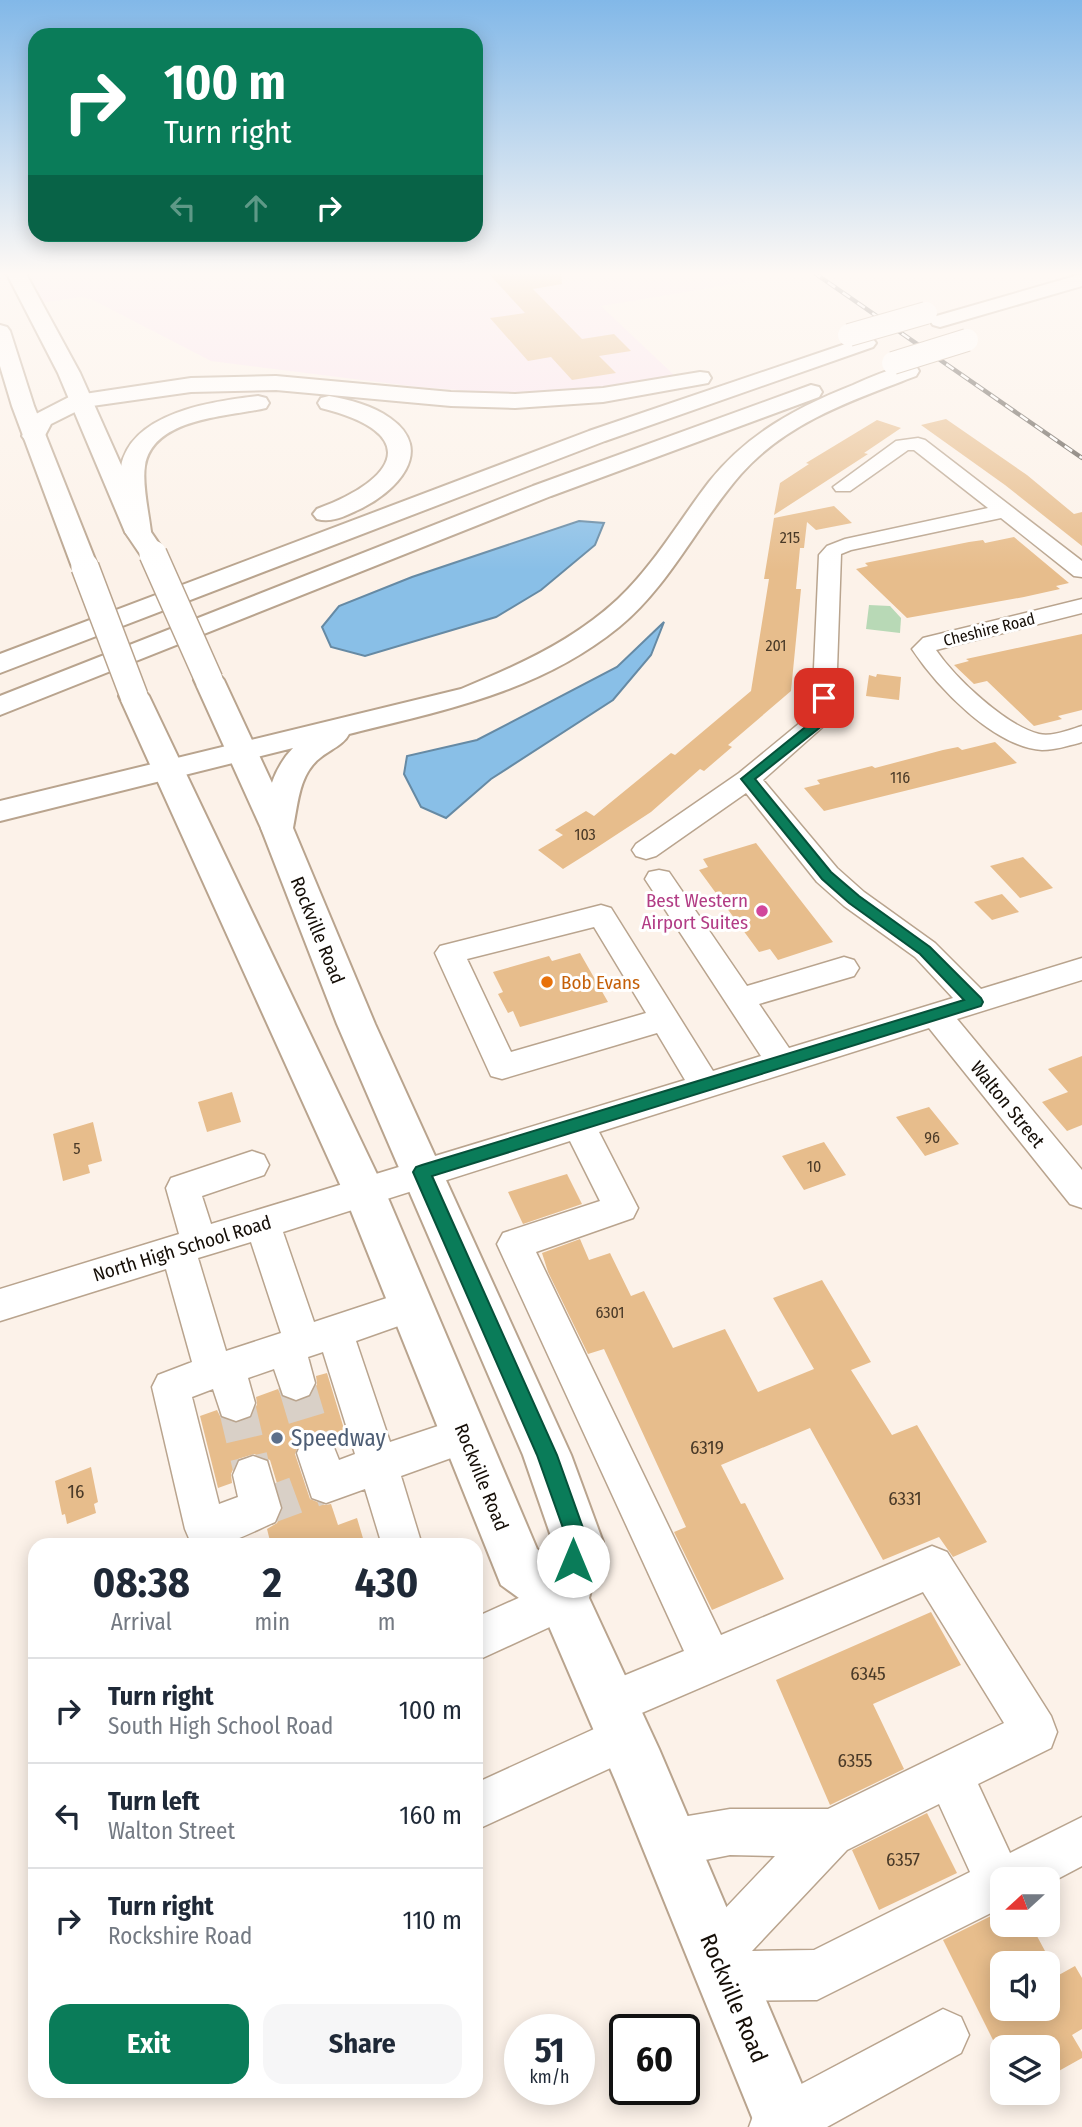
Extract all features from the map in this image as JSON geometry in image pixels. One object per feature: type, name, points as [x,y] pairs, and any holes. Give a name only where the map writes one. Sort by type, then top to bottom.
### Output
[{"type":"main road","name":"Rockville Road","points":[[13,371],[34,436],[134,696],[364,1191],[519,1567],[563,1599],[670,1843],[783,2125]]},
{"type":"main road","points":[[69,373],[93,384],[112,387],[276,383],[451,399],[564,399],[637,391],[727,371]]},
{"type":"main road","points":[[0,664],[771,371]]},
{"type":"main road","points":[[0,706],[622,461],[887,371]]},
{"type":"main road","points":[[0,811],[471,695],[554,657],[620,612],[645,587],[748,453],[771,435],[816,408],[891,371]]},
{"type":"main road","name":"Rockville Road","points":[[69,373],[79,401],[277,828],[356,1024],[547,1455],[578,1542],[563,1599]]},
{"type":"main road","points":[[34,436],[43,419],[79,401],[163,387]]},
{"type":"main road","points":[[146,543],[132,467],[135,458],[149,439],[174,423],[211,410],[271,402],[333,404],[376,417],[390,428],[399,441],[400,456],[393,473],[372,492],[307,522]]},
{"type":"main road","points":[[141,584],[179,570]]},
{"type":"main road","points":[[77,608],[115,594]]},
{"type":"main road","points":[[277,828],[287,778],[296,762],[316,744],[361,721]]},
{"type":"street","points":[[843,487],[903,445],[915,443],[923,446],[1082,571]]},
{"type":"street","points":[[646,850],[748,779],[819,722],[826,710],[830,555],[836,549],[1005,511]]},
{"type":"street","name":"Cheshire Road","points":[[1082,606],[931,643],[923,649],[935,666],[969,699],[1025,738],[1048,742],[1082,734]]},
{"type":"street","points":[[748,779],[827,875],[854,899],[925,950],[975,1002]]},
{"type":"street","points":[[659,879],[782,1062]]},
{"type":"street","points":[[665,1019],[502,1067],[450,953],[601,915],[665,1019],[705,1085]]},
{"type":"street","points":[[740,999],[844,968]]},
{"type":"street","name":"North High School Road","points":[[0,1305],[1082,969]]},
{"type":"street","name":"Walton Street","points":[[935,1014],[1082,1194]]},
{"type":"street","points":[[578,1124],[621,1208],[515,1244],[711,1661]]},
{"type":"street","points":[[226,1381],[188,1246],[183,1188],[253,1165]]},
{"type":"street","points":[[262,1222],[308,1340],[378,1465],[400,1538]]},
{"type":"street","points":[[253,1475],[261,1508],[205,1529],[171,1387],[226,1381],[308,1340],[411,1306]]},
{"type":"street","points":[[296,1383],[308,1340]]},
{"type":"street","points":[[317,1453],[326,1484],[465,1435]]},
{"type":"street","points":[[483,1803],[711,1661],[932,1567],[1035,1732],[830,1833],[720,1965]]},
{"type":"street","points":[[483,1636],[563,1599]]},
{"type":"street","points":[[949,1774],[996,1867]]},
{"type":"street","points":[[670,1843],[730,1832],[830,1833]]},
{"type":"street","points":[[1031,1867],[1082,1841]]},
{"type":"street","points":[[720,1965],[817,1975],[990,1888]]},
{"type":"street","points":[[783,2125],[943,2035]]},
{"type":"shaded area","points":[[293,371],[670,371],[676,377],[606,390],[527,395],[418,387]]},
{"type":"green space","points":[[869,605],[890,606],[901,618],[900,633],[866,629]]},
{"type":"water","points":[[579,521],[604,523],[595,545],[541,590],[496,617],[365,656],[331,647],[322,627],[339,606],[412,577]]},
{"type":"water","points":[[664,622],[651,655],[613,700],[491,779],[446,818],[421,807],[404,774],[407,756],[477,740],[617,667]]},
{"type":"building","points":[[564,371],[616,373],[572,380]]},
{"type":"building","points":[[946,419],[1027,475],[1074,514],[1082,512],[1082,546],[1005,485],[921,425]]},
{"type":"building","points":[[877,420],[901,428],[864,453],[868,454],[774,515],[780,483],[809,464],[806,463]]},
{"type":"building","points":[[834,506],[852,523],[816,530],[807,522],[804,548],[800,548],[796,589],[801,589],[791,691],[728,745],[732,747],[704,771],[700,769],[651,812],[563,869],[538,850],[563,835],[555,830],[586,811],[594,816],[671,753],[675,755],[751,691],[769,579],[764,579],[774,518]]},
{"type":"building","points":[[1014,537],[1069,583],[1056,586],[1060,589],[1024,597],[907,618],[856,569],[868,566],[865,563],[969,542],[983,540],[985,543]]},
{"type":"building","points":[[1082,634],[1082,710],[1058,716],[1062,719],[1034,726],[987,681],[974,684],[954,665],[969,661],[966,659]]},
{"type":"building","points":[[877,674],[901,677],[899,700],[866,696],[869,675],[876,677]]},
{"type":"building","points":[[995,742],[1017,763],[824,811],[804,788],[820,784],[817,780],[872,766],[875,768],[943,750],[958,747],[962,750]]},
{"type":"building","name":"Best Western Airport Suites","points":[[756,843],[833,942],[778,960],[770,949],[759,952],[699,870],[708,867],[703,859]]},
{"type":"building","points":[[1023,857],[1053,888],[1020,898],[990,866]]},
{"type":"building","points":[[1002,894],[1019,912],[992,920],[974,902]]},
{"type":"building","name":"Bob Evans","points":[[580,953],[608,1002],[520,1027],[513,1011],[508,1013],[498,994],[503,992],[493,972],[549,956],[552,961]]},
{"type":"building","points":[[1082,1056],[1082,1125],[1067,1131],[1042,1102],[1068,1092],[1048,1069]]},
{"type":"building","points":[[232,1092],[241,1122],[207,1132],[198,1102]]},
{"type":"building","points":[[929,1107],[959,1144],[925,1156],[896,1117]]},
{"type":"building","points":[[93,1122],[102,1161],[88,1165],[90,1173],[63,1181],[53,1134]]},
{"type":"building","points":[[824,1142],[846,1175],[804,1190],[782,1156]]},
{"type":"building","points":[[567,1174],[582,1204],[523,1224],[508,1192]]},
{"type":"building","points":[[580,1239],[589,1260],[610,1253],[631,1296],[644,1291],[673,1348],[725,1329],[758,1392],[814,1369],[773,1298],[822,1280],[871,1362],[851,1370],[892,1435],[917,1425],[987,1542],[953,1557],[939,1537],[883,1560],[810,1428],[721,1465],[741,1504],[745,1503],[784,1579],[712,1610],[674,1532],[686,1527],[604,1349],[588,1354],[548,1272],[542,1253]]},
{"type":"building","points":[[327,1373],[348,1442],[336,1446],[332,1438],[316,1432],[301,1439],[295,1454],[310,1499],[325,1505],[331,1504],[338,1525],[357,1518],[363,1538],[269,1538],[267,1529],[277,1523],[284,1507],[270,1460],[254,1454],[238,1459],[231,1474],[232,1483],[218,1488],[200,1416],[217,1410],[221,1418],[237,1423],[252,1417],[257,1404],[256,1397],[278,1389],[282,1397],[297,1402],[311,1396],[317,1384],[316,1376]]},
{"type":"building","points":[[91,1467],[98,1502],[94,1504],[96,1513],[67,1524],[65,1514],[62,1515],[55,1481]]},
{"type":"building","points":[[931,1612],[961,1665],[873,1704],[904,1769],[830,1805],[776,1680]]},
{"type":"building","points":[[927,1813],[957,1873],[879,1910],[852,1850]]},
{"type":"building","points":[[990,1916],[990,1937],[1037,1937],[1045,1951],[990,1951],[990,2021],[1060,2021],[1060,1974],[1075,1966],[1082,1978],[1082,2029],[1072,2035],[1082,2052],[1082,2058],[1060,2070],[1060,2035],[990,2035],[943,1940]]},
{"type":"tunnel","points":[[296,1383],[317,1453]]},
{"type":"tunnel","points":[[236,1403],[253,1475]]},
{"type":"tunnel","points":[[261,1508],[326,1484]]},
{"type":"railway","points":[[957,371],[1082,458]]},
{"type":"place","name":"Best Western Airport Suites","points":[[762,911]]},
{"type":"place","name":"Bob Evans","points":[[547,982]]},
{"type":"place","name":"Speedway","points":[[277,1438]]},
{"type":"route","points":[[573,1561],[578,1542],[547,1455],[422,1172],[975,1002],[925,950],[854,899],[827,875],[748,779],[819,722],[826,710],[824,698]]}]
